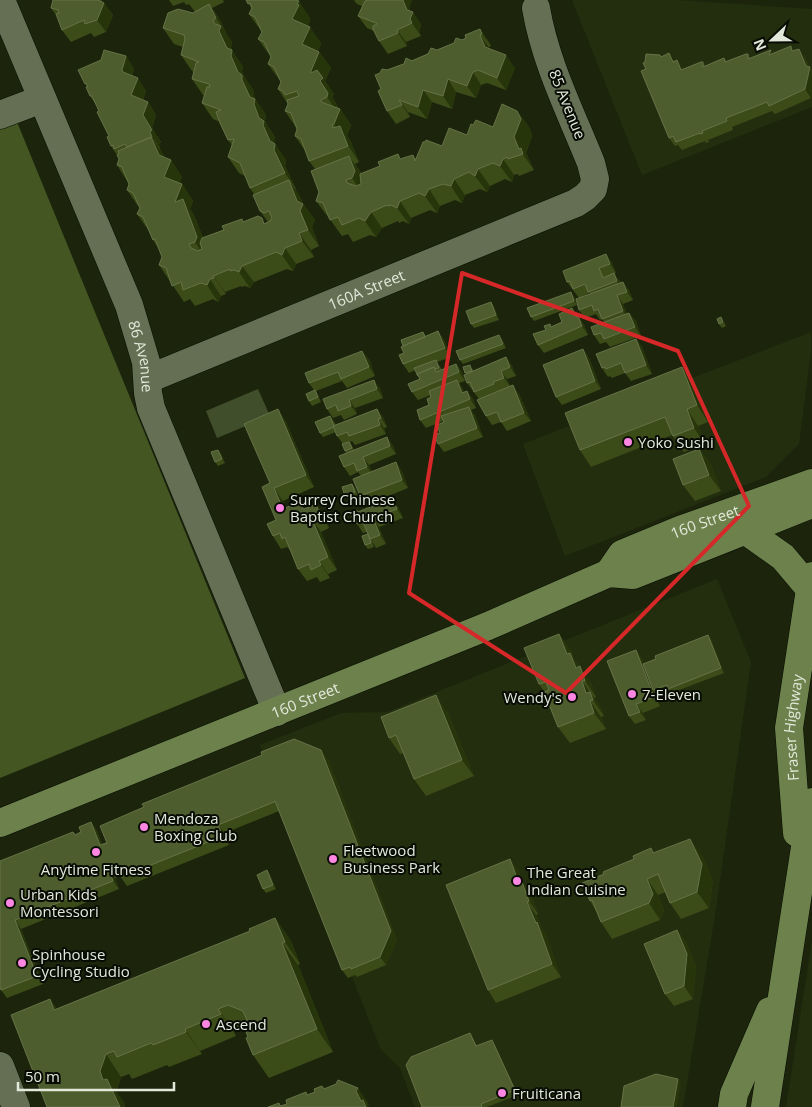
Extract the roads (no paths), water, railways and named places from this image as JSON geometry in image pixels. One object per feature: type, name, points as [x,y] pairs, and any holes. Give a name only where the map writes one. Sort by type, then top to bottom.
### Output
[{"type":"main road","name":"160 Street","points":[[609,573],[622,554],[680,530],[812,483]]},
{"type":"main road","name":"160 Street","points":[[0,823],[488,626],[609,573],[633,575],[812,504]]},
{"type":"main road","points":[[745,530],[783,557],[811,583]]},
{"type":"main road","name":"Fraser Highway","points":[[801,879],[789,728],[811,583]]},
{"type":"main road","name":"Fraser Highway","points":[[765,1107],[812,802]]},
{"type":"main road","name":"Fraser Highway","points":[[732,1107],[734,1094],[786,975]]},
{"type":"street","name":"86 Avenue","points":[[1,0],[129,305],[148,370],[148,393],[151,408],[277,712]]},
{"type":"street","name":"85 Avenue","points":[[536,8],[549,56],[591,163],[594,184],[590,194],[585,197]]},
{"type":"street","points":[[0,115],[42,99]]},
{"type":"street","name":"160A Street","points":[[148,379],[489,238],[567,208],[585,197]]},
{"type":"street","points":[[0,1066],[16,1107]]},
{"type":"place","name":"Yoko Sushi","points":[[628,442]]},
{"type":"place","name":"Surrey Chinese Baptist Church","points":[[280,508]]},
{"type":"place","name":"7-Eleven","points":[[632,694]]},
{"type":"place","name":"Wendy's","points":[[572,697]]},
{"type":"place","name":"Mendoza Boxing Club","points":[[144,827]]},
{"type":"place","name":"Anytime Fitness","points":[[96,852]]},
{"type":"place","name":"Fleetwood Business Park","points":[[333,859]]},
{"type":"place","name":"The Great Indian Cuisine","points":[[517,881]]},
{"type":"place","name":"Urban Kids Montessori","points":[[10,903]]},
{"type":"place","name":"Spinhouse Cycling Studio","points":[[22,963]]},
{"type":"place","name":"Ascend","points":[[206,1024]]},
{"type":"place","name":"Fruiticana","points":[[502,1093]]}]
